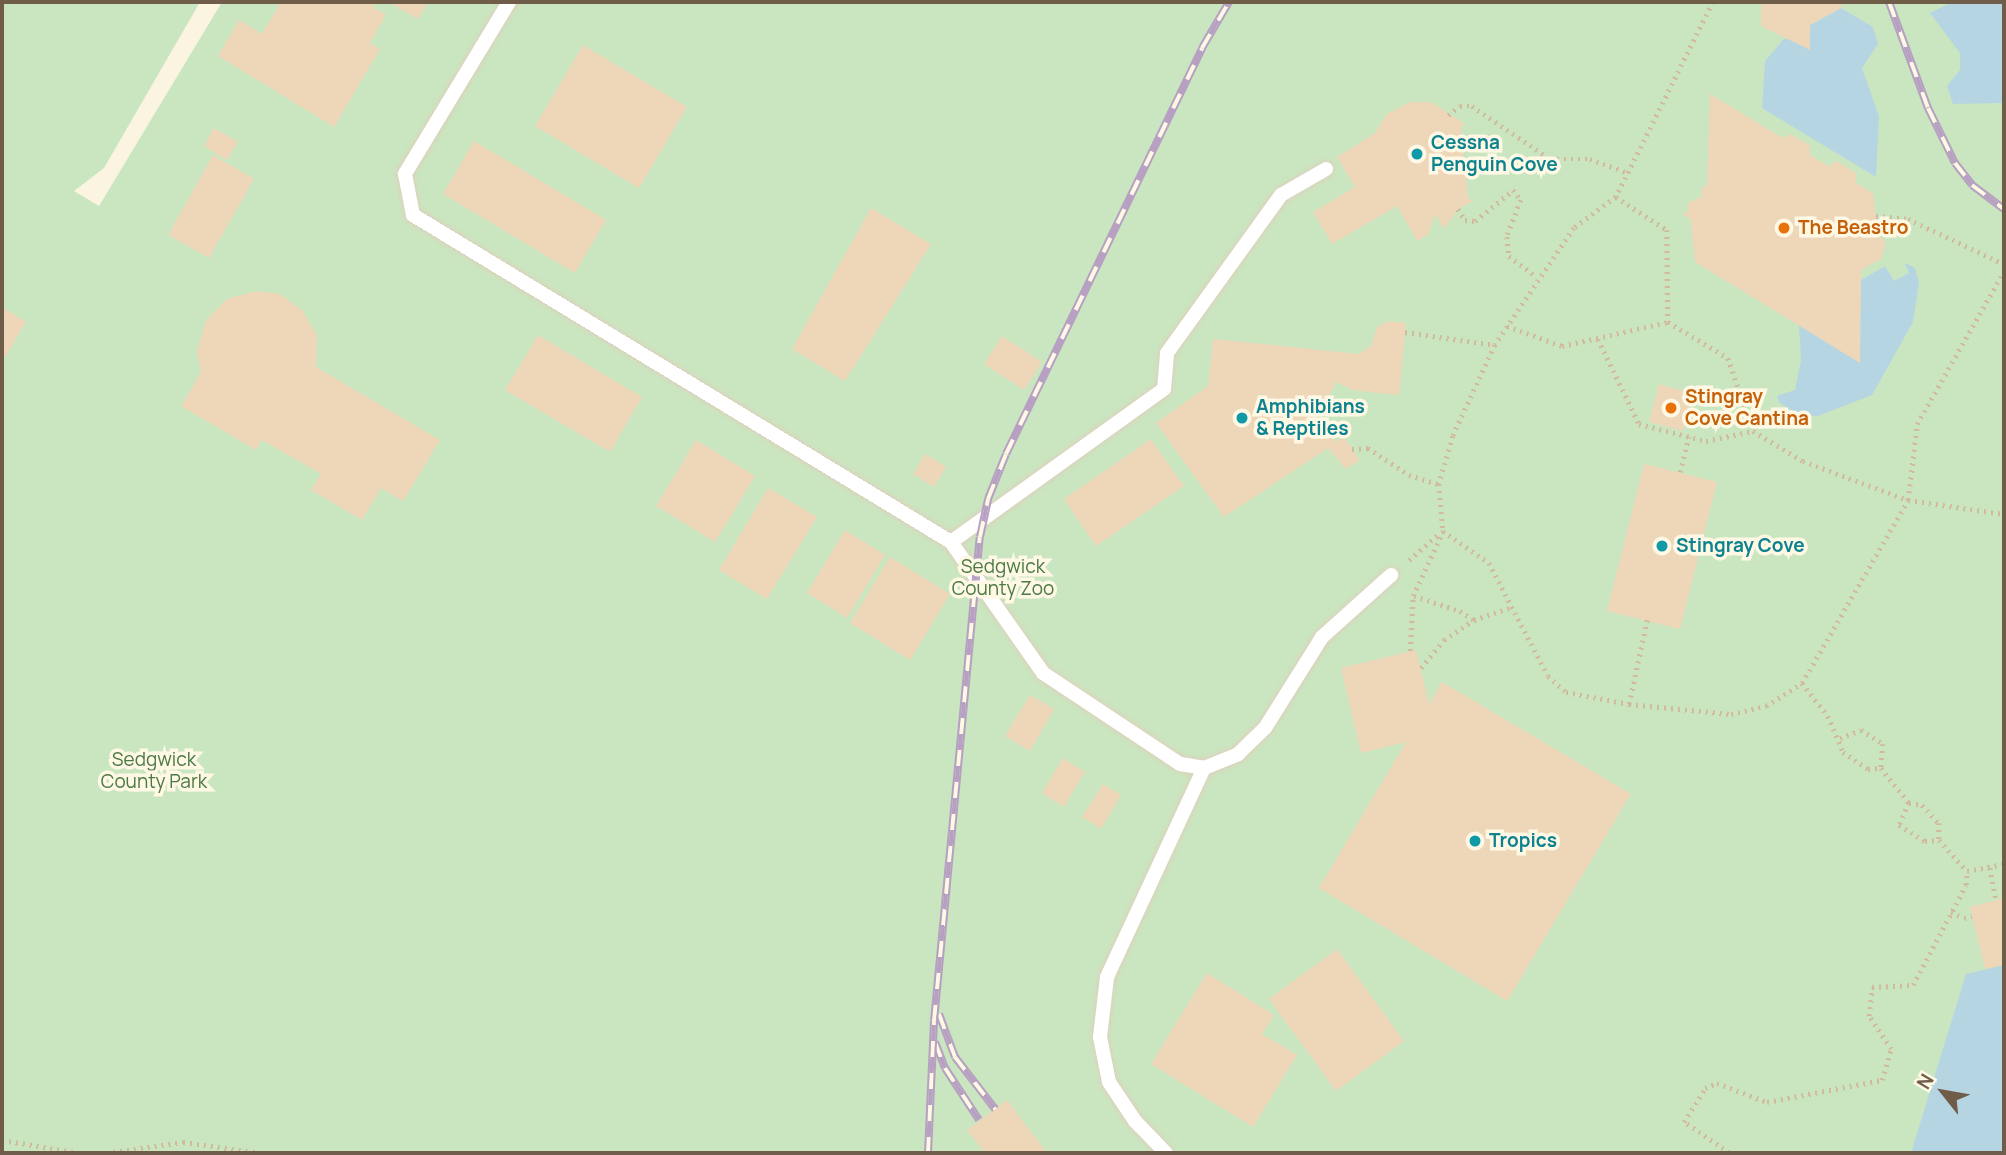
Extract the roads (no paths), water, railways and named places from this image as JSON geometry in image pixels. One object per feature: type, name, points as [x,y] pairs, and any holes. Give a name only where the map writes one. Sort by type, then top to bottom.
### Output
[{"type":"lane","points":[[509,2],[405,174],[413,215],[951,542],[1043,673],[1180,764],[1204,768],[1238,754],[1265,729],[1322,637],[1391,575]]},
{"type":"lane","points":[[951,542],[1164,389],[1167,353],[1281,195],[1326,169]]},
{"type":"lane","points":[[1166,1153],[1135,1121],[1109,1082],[1100,1037],[1107,976],[1204,768]]},
{"type":"water","points":[[1952,2],[2004,2],[2004,103],[1953,104],[1947,86],[1960,70],[1960,53],[1930,13]]},
{"type":"water","points":[[1841,8],[1873,27],[1878,44],[1862,68],[1879,116],[1876,177],[1762,108],[1765,61],[1783,40]]},
{"type":"water","points":[[1905,263],[1915,268],[1919,283],[1913,322],[1872,395],[1818,416],[1797,414],[1780,403],[1777,396],[1795,390],[1801,360],[1799,325],[1859,362],[1861,280],[1885,266],[1894,281],[1909,273]]},
{"type":"water","points":[[2004,965],[2004,1153],[1911,1153],[1966,974]]},
{"type":"railway","points":[[928,1153],[934,1021],[980,537],[988,499],[1006,454],[1202,48],[1229,2]]},
{"type":"railway","points":[[1889,2],[1928,108],[1955,163],[1972,185],[2004,209]]},
{"type":"railway","points":[[939,1014],[955,1057],[995,1109]]},
{"type":"railway","points":[[935,1042],[945,1068],[979,1120]]},
{"type":"place","name":"Cessna Penguin Cove","points":[[1417,154]]},
{"type":"place","name":"The Beastro","points":[[1784,228]]},
{"type":"place","name":"Stingray Cove Cantina","points":[[1671,408]]},
{"type":"place","name":"Amphibians & Reptiles","points":[[1242,418]]},
{"type":"place","name":"Stingray Cove","points":[[1662,546]]},
{"type":"place","name":"Tropics","points":[[1475,841]]},
{"type":"park label","name":"Sedgwick County Zoo","points":[[1003,578]]},
{"type":"park label","name":"Sedgwick County Park","points":[[154,771]]}]
